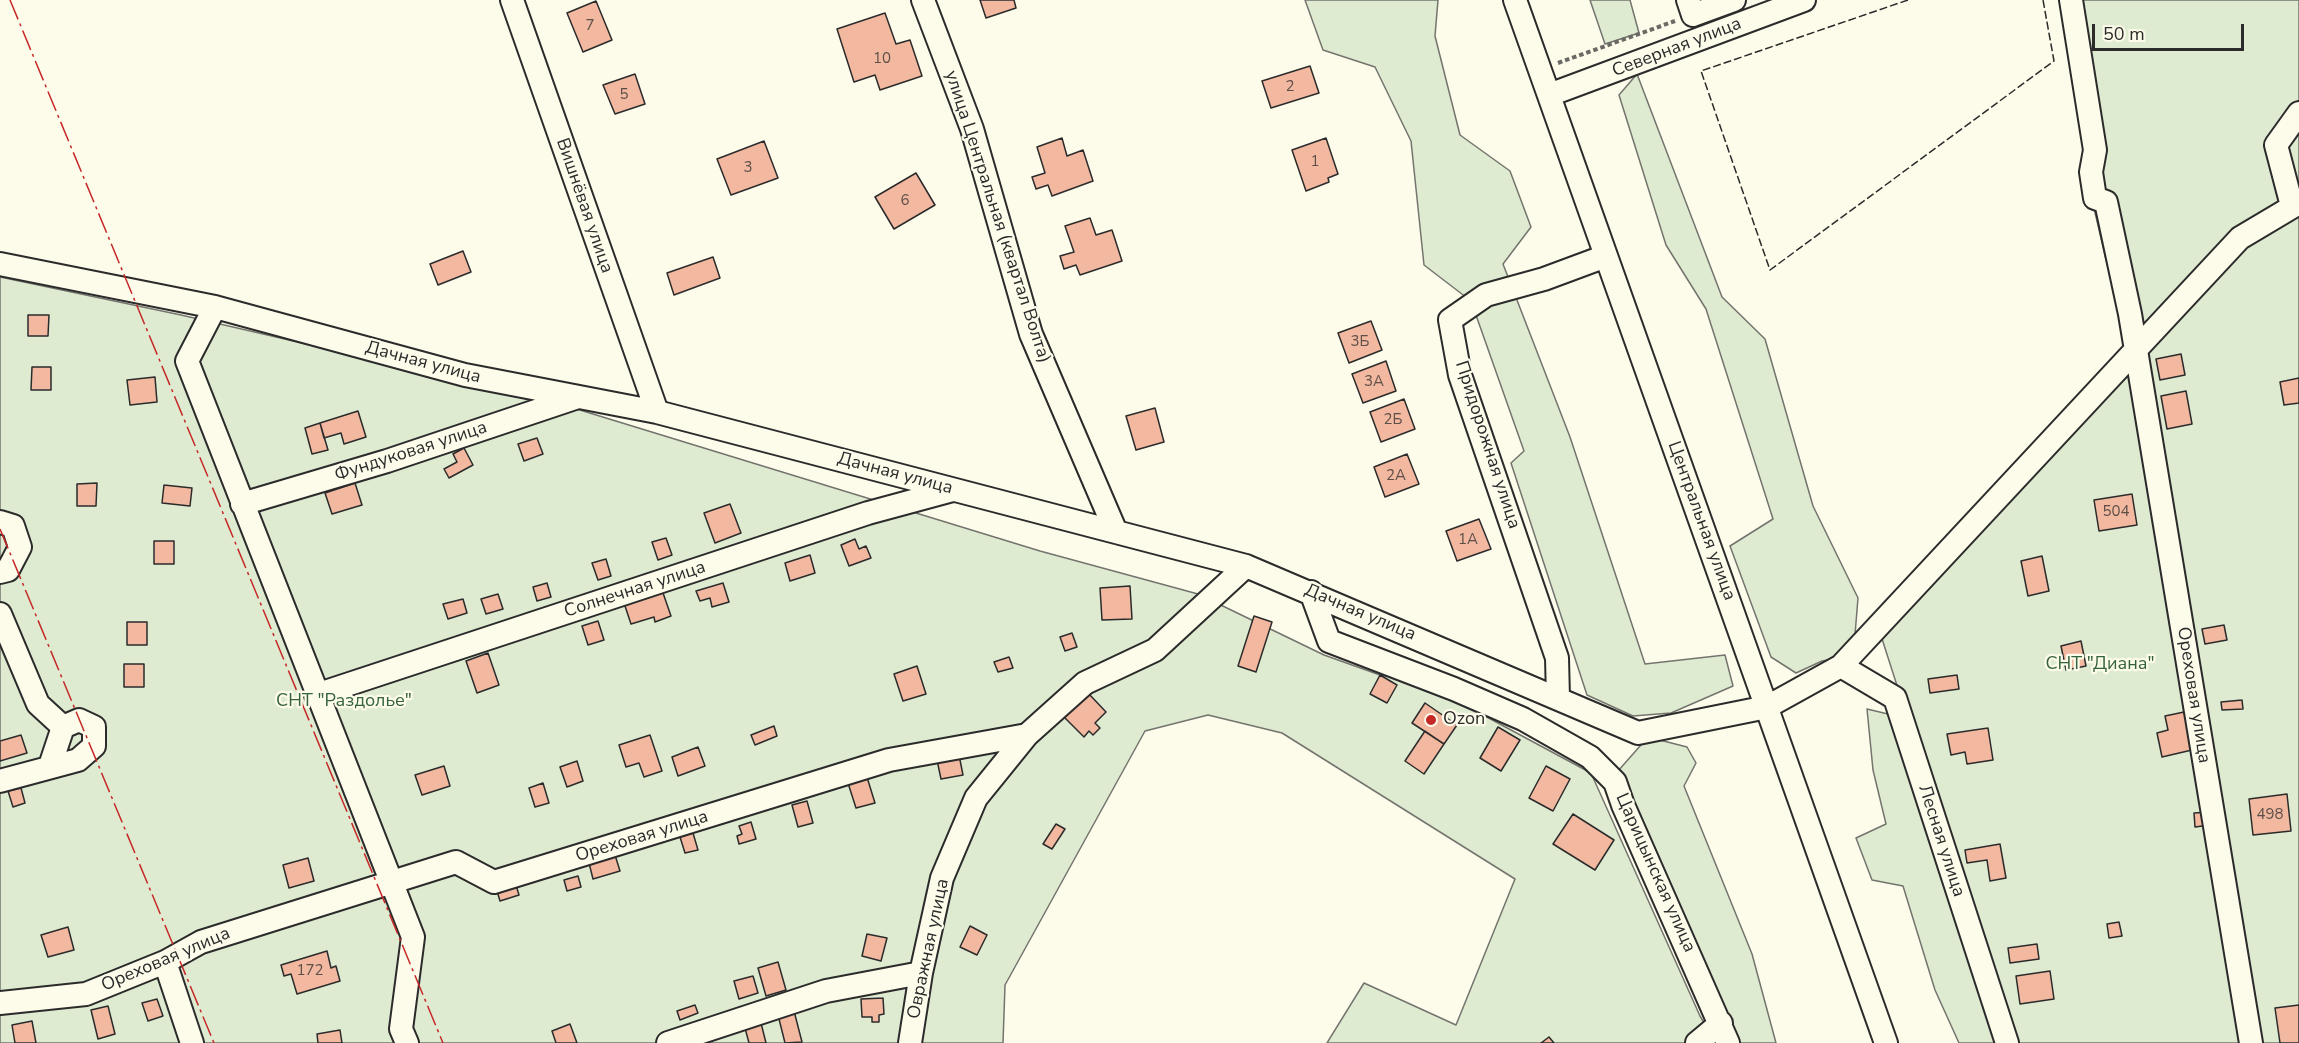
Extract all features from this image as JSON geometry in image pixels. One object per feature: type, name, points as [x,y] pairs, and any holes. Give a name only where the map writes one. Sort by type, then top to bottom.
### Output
[{"type":"street","name":"Вишнёвая улица","points":[[512,0],[657,411]]},
{"type":"street","name":"улица Центральная (квартал Волта)","points":[[922,0],[972,129],[1032,334],[1116,532]]},
{"type":"street","name":"Центральная улица","points":[[1515,0],[1886,1043]]},
{"type":"street","points":[[1690,7],[1734,0]]},
{"type":"street","name":"Северная улица","points":[[1549,95],[1780,4],[1804,0]]},
{"type":"street","name":"Ореховая улица","points":[[2071,0],[2096,150],[2091,172],[2094,198],[2106,202],[2135,347],[2251,1043]]},
{"type":"street","points":[[2296,205],[2276,145],[2299,113]]},
{"type":"street","name":"Дачная улица","points":[[0,264],[215,307],[465,375],[657,411],[1246,566],[1638,733],[1767,707],[1841,666],[2135,347],[2240,238],[2296,205]]},
{"type":"street","name":"Придорожная улица","points":[[1558,698],[1557,658],[1460,375],[1450,320],[1486,295],[1544,279],[1606,256]]},
{"type":"street","points":[[215,307],[188,361],[316,694],[413,937],[400,1029],[407,1043]]},
{"type":"street","name":"Фундуковая улица","points":[[242,504],[387,461],[579,397]]},
{"type":"street","name":"Солнечная улица","points":[[316,694],[868,513],[954,490]]},
{"type":"street","points":[[0,522],[13,526],[20,547],[8,570],[0,572]]},
{"type":"street","points":[[1027,735],[1085,683],[1155,650],[1246,566]]},
{"type":"street","name":"Царицынская улица","points":[[1311,592],[1329,641],[1454,689],[1522,719],[1590,757],[1616,782],[1623,805],[1725,1033]]},
{"type":"street","points":[[0,614],[38,704],[63,727]]},
{"type":"street","name":"Лесная улица","points":[[1841,666],[1895,698],[2007,1043]]},
{"type":"street","points":[[0,782],[78,759],[94,746],[94,727],[79,720],[63,727],[50,766]]},
{"type":"street","name":"Ореховая улица","points":[[0,1003],[86,994],[165,962],[201,942],[456,862],[494,882],[889,760],[1027,735]]},
{"type":"street","name":"Овражная улица","points":[[910,1043],[921,973],[942,878],[976,798],[1027,735]]},
{"type":"street","points":[[165,962],[192,1043]]},
{"type":"street","points":[[668,1043],[826,991],[921,973]]},
{"type":"street","points":[[1697,1043],[1725,1033]]},
{"type":"path","points":[[1540,70],[1690,7]]},
{"type":"green space","points":[[1305,0],[1438,0],[1435,36],[1460,135],[1510,171],[1531,227],[1503,264],[1570,437],[1645,664],[1725,655],[1733,686],[1671,713],[1633,716],[1587,695],[1511,463],[1524,451],[1471,301],[1424,265],[1411,141],[1375,67],[1323,50]]},
{"type":"green space","points":[[1590,0],[1630,0],[1639,33],[1605,44]]},
{"type":"green space","name":"СНТ \"Диана\"","points":[[2068,0],[2299,0],[2299,1043],[2012,1043],[1874,614],[2126,345],[2086,174],[2091,151]]},
{"type":"green space","points":[[1637,74],[1722,297],[1765,339],[1813,506],[1858,598],[1854,647],[1845,657],[1822,661],[1796,673],[1771,657],[1730,546],[1773,519],[1706,309],[1666,245],[1619,95]]},
{"type":"green space","name":"СНТ \"Раздолье\"","points":[[0,277],[181,315],[544,399],[1040,551],[1198,594],[1324,655],[1380,675],[1406,679],[1431,687],[1591,773],[1700,1016],[1716,1043],[1327,1043],[1364,983],[1456,1025],[1515,879],[1282,733],[1208,715],[1145,731],[1005,985],[1003,1043],[0,1043]]},
{"type":"green space","points":[[1867,709],[1888,714],[2001,1043],[1959,1043],[1935,990],[1903,886],[1872,880],[1856,838],[1886,824],[1873,770]]},
{"type":"green space","points":[[1648,737],[1687,747],[1696,763],[1684,786],[1752,954],[1776,1043],[1728,1043],[1618,771]]},
{"type":"building","points":[[980,0],[1014,0],[1016,8],[986,18]]},
{"type":"building","points":[[596,1],[612,40],[583,52],[567,13]]},
{"type":"building","points":[[885,13],[896,44],[910,40],[922,76],[880,90],[875,75],[854,82],[837,29]]},
{"type":"building","points":[[1310,66],[1319,93],[1271,108],[1262,81]]},
{"type":"building","points":[[635,74],[645,104],[615,114],[603,85]]},
{"type":"building","points":[[1062,138],[1067,156],[1083,150],[1093,181],[1052,196],[1048,185],[1036,189],[1032,177],[1045,173],[1037,147]]},
{"type":"building","points":[[1326,138],[1338,174],[1328,178],[1329,182],[1306,191],[1292,150]]},
{"type":"building","points":[[764,141],[778,178],[731,195],[717,159]]},
{"type":"building","points":[[916,173],[935,205],[894,229],[875,197]]},
{"type":"building","points":[[1090,218],[1096,235],[1112,230],[1122,261],[1080,275],[1076,265],[1064,269],[1060,256],[1074,252],[1065,226]]},
{"type":"building","points":[[463,251],[471,272],[438,285],[430,264]]},
{"type":"building","points":[[713,257],[720,278],[674,295],[667,273]]},
{"type":"building","points":[[28,315],[49,315],[48,336],[28,336]]},
{"type":"building","points":[[1371,321],[1382,350],[1349,363],[1338,333]]},
{"type":"building","points":[[2181,354],[2185,375],[2160,380],[2156,359]]},
{"type":"building","points":[[1386,361],[1396,391],[1363,403],[1352,374]]},
{"type":"building","points":[[32,367],[51,367],[51,390],[31,390]]},
{"type":"building","points":[[155,377],[157,402],[130,405],[127,380]]},
{"type":"building","points":[[2299,378],[2299,403],[2284,405],[2280,382]]},
{"type":"building","points":[[2186,391],[2192,424],[2167,429],[2161,396]]},
{"type":"building","points":[[1404,399],[1415,429],[1381,442],[1370,412]]},
{"type":"building","points":[[1155,408],[1164,442],[1136,450],[1126,416]]},
{"type":"building","points":[[358,411],[366,437],[344,444],[341,433],[324,438],[320,423]]},
{"type":"building","points":[[320,423],[328,450],[312,454],[305,428]]},
{"type":"building","points":[[537,438],[543,454],[524,461],[518,444]]},
{"type":"building","points":[[464,448],[473,465],[449,478],[444,469],[457,462],[453,454]]},
{"type":"building","points":[[1407,454],[1419,484],[1385,497],[1374,467]]},
{"type":"building","points":[[97,483],[96,506],[77,506],[77,484]]},
{"type":"building","points":[[355,483],[362,505],[332,514],[325,493]]},
{"type":"building","points":[[164,485],[192,488],[190,506],[162,503]]},
{"type":"building","points":[[2132,494],[2137,525],[2099,531],[2094,500]]},
{"type":"building","points":[[730,504],[741,533],[715,543],[704,513]]},
{"type":"building","points":[[1479,519],[1491,549],[1457,561],[1446,531]]},
{"type":"building","points":[[666,538],[672,555],[658,560],[652,542]]},
{"type":"building","points":[[855,539],[859,549],[866,546],[871,558],[849,566],[841,545]]},
{"type":"building","points":[[154,541],[174,541],[174,564],[154,564]]},
{"type":"building","points":[[810,555],[815,573],[790,581],[785,563]]},
{"type":"building","points":[[2042,556],[2049,591],[2028,596],[2021,561]]},
{"type":"building","points":[[606,559],[611,576],[598,580],[592,563]]},
{"type":"building","points":[[547,583],[551,597],[537,601],[533,587]]},
{"type":"building","points":[[723,583],[729,602],[712,607],[710,598],[700,601],[696,591]]},
{"type":"building","points":[[1130,586],[1132,619],[1102,620],[1100,588]]},
{"type":"building","points":[[662,590],[671,616],[655,622],[654,617],[631,624],[624,603]]},
{"type":"building","points":[[498,594],[503,609],[486,614],[481,599]]},
{"type":"building","points":[[463,599],[467,613],[448,619],[443,604]]},
{"type":"building","points":[[1254,616],[1272,622],[1256,672],[1238,666]]},
{"type":"building","points":[[598,621],[604,640],[588,645],[582,626]]},
{"type":"building","points":[[127,622],[147,622],[147,645],[127,645]]},
{"type":"building","points":[[2224,625],[2227,640],[2205,644],[2202,629]]},
{"type":"building","points":[[1072,633],[1077,647],[1065,651],[1060,637]]},
{"type":"building","points":[[2081,641],[2086,666],[2066,670],[2061,646]]},
{"type":"building","points":[[488,653],[499,685],[477,693],[466,661]]},
{"type":"building","points":[[1009,657],[1013,668],[998,672],[994,662]]},
{"type":"building","points":[[124,664],[144,664],[144,687],[124,687]]},
{"type":"building","points":[[917,666],[926,694],[903,701],[894,674]]},
{"type":"building","points":[[1380,675],[1397,685],[1387,703],[1370,694]]},
{"type":"building","points":[[1957,675],[1959,689],[1930,693],[1928,679]]},
{"type":"building","points":[[1089,694],[1106,712],[1095,723],[1100,728],[1093,735],[1089,731],[1084,737],[1064,717]]},
{"type":"building","points":[[2242,700],[2243,709],[2222,710],[2221,702]]},
{"type":"building","points":[[1425,703],[1457,725],[1444,744],[1412,723]]},
{"type":"building","points":[[2184,712],[2192,750],[2162,757],[2157,733],[2168,730],[2165,716]]},
{"type":"building","points":[[774,726],[777,736],[755,745],[751,735]]},
{"type":"building","points":[[1498,727],[1520,740],[1501,771],[1480,758]]},
{"type":"building","points":[[1988,728],[1993,760],[1967,764],[1965,752],[1951,755],[1947,734]]},
{"type":"building","points":[[1425,731],[1444,744],[1424,774],[1405,761]]},
{"type":"building","points":[[21,735],[27,753],[0,761],[0,741]]},
{"type":"building","points":[[650,735],[662,771],[644,777],[639,763],[626,767],[619,745]]},
{"type":"building","points":[[698,747],[705,766],[678,776],[672,757]]},
{"type":"building","points":[[959,755],[963,775],[941,779],[937,760]]},
{"type":"building","points":[[577,761],[583,781],[567,787],[560,767]]},
{"type":"building","points":[[444,766],[450,786],[422,795],[415,775]]},
{"type":"building","points":[[1546,766],[1570,779],[1553,811],[1529,798]]},
{"type":"building","points":[[866,774],[875,803],[856,808],[847,780]]},
{"type":"building","points":[[543,783],[549,803],[535,807],[529,788]]},
{"type":"building","points":[[21,788],[25,803],[13,807],[8,791]]},
{"type":"building","points":[[2287,794],[2291,831],[2253,835],[2249,799]]},
{"type":"building","points":[[807,801],[813,823],[798,827],[792,805]]},
{"type":"building","points":[[2209,812],[2210,825],[2195,827],[2194,813]]},
{"type":"building","points":[[1573,814],[1614,840],[1595,870],[1553,844]]},
{"type":"building","points":[[751,822],[756,839],[739,844],[737,836],[742,834],[739,826]]},
{"type":"building","points":[[1056,824],[1065,829],[1052,849],[1043,844]]},
{"type":"building","points":[[693,833],[698,850],[685,853],[680,837]]},
{"type":"building","points":[[2000,844],[2006,878],[1990,881],[1987,860],[1967,863],[1965,850]]},
{"type":"building","points":[[615,855],[620,871],[593,879],[589,863]]},
{"type":"building","points":[[308,858],[314,881],[289,888],[283,865]]},
{"type":"building","points":[[578,876],[581,887],[567,891],[564,880]]},
{"type":"building","points":[[516,885],[519,895],[500,901],[497,891]]},
{"type":"building","points":[[2119,922],[2122,936],[2109,938],[2107,924]]},
{"type":"building","points":[[970,926],[987,935],[977,955],[960,947]]},
{"type":"building","points":[[68,927],[74,950],[48,957],[41,935]]},
{"type":"building","points":[[867,934],[887,938],[881,961],[862,956]]},
{"type":"building","points":[[2037,944],[2039,959],[2010,963],[2008,948]]},
{"type":"building","points":[[327,951],[331,968],[336,966],[340,981],[297,994],[291,974],[284,976],[281,965]]},
{"type":"building","points":[[778,962],[786,990],[766,996],[758,968]]},
{"type":"building","points":[[2050,971],[2054,999],[2020,1004],[2016,976]]},
{"type":"building","points":[[753,976],[758,993],[739,999],[734,981]]},
{"type":"building","points":[[883,998],[884,1014],[879,1015],[879,1022],[872,1022],[872,1017],[862,1017],[861,999]]},
{"type":"building","points":[[157,999],[163,1016],[148,1021],[142,1003]]},
{"type":"building","points":[[695,1005],[698,1013],[680,1020],[677,1011]]},
{"type":"building","points":[[2299,1005],[2299,1043],[2280,1043],[2275,1008]]},
{"type":"building","points":[[108,1006],[115,1034],[98,1039],[91,1010]]},
{"type":"building","points":[[794,1011],[802,1042],[785,1043],[778,1015]]},
{"type":"building","points":[[32,1021],[36,1043],[15,1043],[12,1025]]},
{"type":"building","points":[[761,1023],[766,1043],[749,1043],[745,1028]]},
{"type":"building","points":[[570,1024],[577,1043],[556,1043],[552,1031]]},
{"type":"building","points":[[340,1030],[342,1043],[318,1043],[317,1034]]},
{"type":"building","points":[[1549,1037],[1554,1043],[1541,1043]]},
{"type":"fence","points":[[1908,0],[1701,71],[1770,270],[2054,61],[2043,0]]},
{"type":"power","points":[[10,0],[443,1043]]},
{"type":"power","points":[[0,529],[214,1043]]},
{"type":"place","name":"Ozon","points":[[1431,720]]}]
